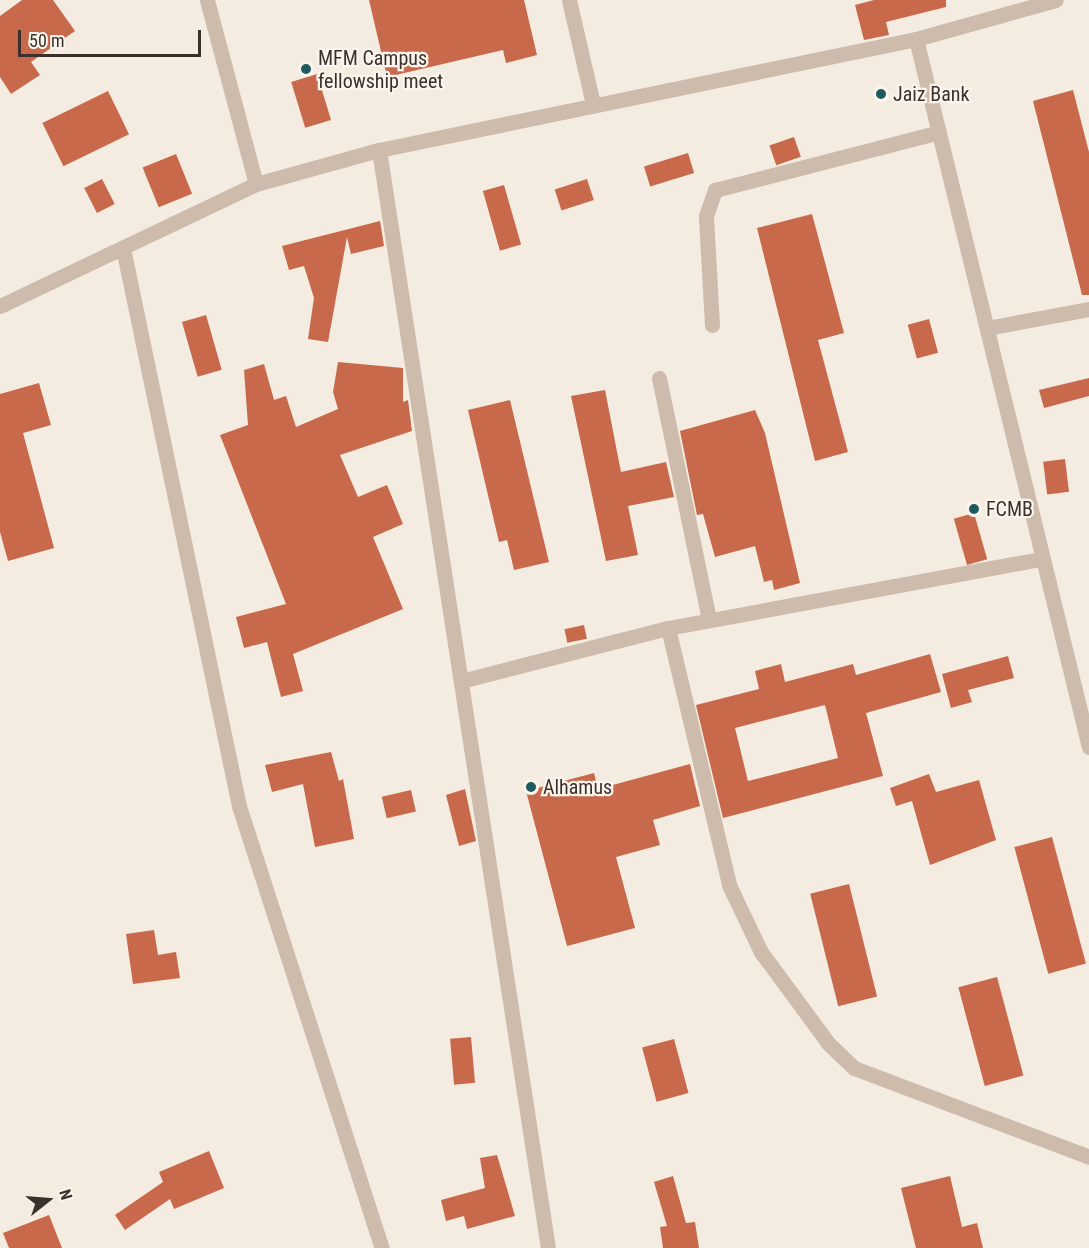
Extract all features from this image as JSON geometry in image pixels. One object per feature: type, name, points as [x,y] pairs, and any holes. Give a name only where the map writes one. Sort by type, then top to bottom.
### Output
[{"type":"street","points":[[207,0],[256,184]]},
{"type":"street","points":[[569,0],[593,104]]},
{"type":"street","points":[[0,306],[256,184],[379,150],[916,39],[1019,5],[1056,0]]},
{"type":"street","points":[[916,39],[1089,747]]},
{"type":"street","points":[[712,325],[706,216],[715,190],[939,132]]},
{"type":"street","points":[[379,150],[465,680],[548,1248]]},
{"type":"street","points":[[123,248],[239,806],[382,1248]]},
{"type":"street","points":[[987,328],[1089,309]]},
{"type":"street","points":[[659,378],[709,620]]},
{"type":"street","points":[[465,680],[668,628],[1042,559]]},
{"type":"street","points":[[668,628],[729,885],[760,952],[828,1043],[854,1068],[1089,1157]]},
{"type":"building","points":[[22,0],[53,0],[75,31],[31,62],[40,75],[11,94],[0,77],[0,16]]},
{"type":"building","points":[[369,0],[524,0],[537,55],[506,63],[503,50],[387,77]]},
{"type":"building","points":[[874,0],[946,0],[946,7],[886,22],[889,35],[864,40],[855,5]]},
{"type":"building","points":[[317,74],[331,120],[305,128],[291,82]]},
{"type":"building","points":[[1073,90],[1089,152],[1089,295],[1082,295],[1033,101]]},
{"type":"building","points":[[108,91],[129,134],[63,166],[42,123]]},
{"type":"building","points":[[794,137],[801,157],[776,165],[769,145]]},
{"type":"building","points":[[688,153],[694,173],[650,187],[644,166]]},
{"type":"building","points":[[176,154],[192,194],[159,207],[143,167]]},
{"type":"building","points":[[102,179],[115,204],[97,213],[84,188]]},
{"type":"building","points":[[587,179],[594,200],[561,210],[555,190]]},
{"type":"building","points":[[504,185],[521,245],[500,251],[483,191]]},
{"type":"building","points":[[812,214],[844,333],[818,340],[848,452],[815,461],[757,228]]},
{"type":"building","points":[[380,221],[384,246],[351,254],[347,237],[328,342],[308,339],[314,298],[304,266],[289,270],[282,246]]},
{"type":"building","points":[[206,315],[222,370],[198,377],[182,322]]},
{"type":"building","points":[[929,319],[938,353],[917,359],[908,325]]},
{"type":"building","points":[[338,362],[403,368],[403,402],[408,400],[412,431],[340,455],[358,497],[387,485],[403,524],[373,537],[403,609],[293,654],[303,691],[281,697],[267,642],[244,648],[236,617],[286,604],[220,435],[248,425],[244,370],[264,364],[274,400],[286,396],[296,427],[338,409],[333,392]]},
{"type":"building","points":[[1089,378],[1089,396],[1044,408],[1039,390]]},
{"type":"building","points":[[39,383],[51,425],[23,433],[54,548],[8,561],[0,532],[0,394]]},
{"type":"building","points":[[605,390],[621,472],[666,462],[674,497],[628,506],[638,555],[606,561],[571,396]]},
{"type":"building","points":[[510,400],[549,562],[514,570],[507,540],[499,542],[468,410]]},
{"type":"building","points":[[755,410],[765,433],[800,583],[774,590],[772,580],[764,582],[755,546],[715,557],[703,514],[697,515],[680,431]]},
{"type":"building","points":[[1065,459],[1069,492],[1047,494],[1043,462]]},
{"type":"building","points":[[974,513],[987,559],[967,565],[954,519]]},
{"type":"building","points":[[584,625],[587,639],[567,643],[564,629]]},
{"type":"building","points":[[930,654],[941,692],[866,713],[883,776],[723,818],[696,705],[759,689],[755,671],[781,664],[785,682],[853,664],[856,675]],"holes":[[[825,705],[838,758],[748,781],[735,728]]]},
{"type":"building","points":[[1008,656],[1014,678],[968,690],[972,702],[951,708],[942,674]]},
{"type":"building","points":[[331,752],[339,781],[343,779],[354,839],[315,847],[303,784],[272,792],[265,765]]},
{"type":"building","points":[[690,764],[700,806],[653,820],[660,845],[616,857],[635,928],[567,946],[526,791],[594,773],[598,789]]},
{"type":"building","points":[[929,774],[936,792],[979,780],[996,840],[930,865],[912,801],[896,806],[890,788]]},
{"type":"building","points":[[465,789],[476,841],[459,846],[446,795]]},
{"type":"building","points":[[411,790],[416,811],[387,818],[382,797]]},
{"type":"building","points":[[1052,837],[1086,964],[1048,974],[1014,847]]},
{"type":"building","points":[[849,884],[877,997],[838,1006],[810,894]]},
{"type":"building","points":[[154,930],[158,955],[176,952],[180,978],[133,984],[126,934]]},
{"type":"building","points":[[997,977],[1023,1076],[985,1086],[958,987]]},
{"type":"building","points":[[471,1037],[475,1083],[454,1085],[450,1039]]},
{"type":"building","points":[[674,1039],[688,1093],[657,1102],[642,1048]]},
{"type":"building","points":[[209,1151],[224,1188],[174,1209],[170,1199],[125,1230],[115,1215],[163,1182],[159,1172]]},
{"type":"building","points":[[497,1155],[515,1216],[467,1229],[464,1216],[446,1221],[441,1200],[485,1188],[480,1158]]},
{"type":"building","points":[[673,1176],[686,1223],[695,1222],[699,1248],[663,1248],[660,1227],[667,1226],[654,1182]]},
{"type":"building","points":[[950,1176],[962,1227],[977,1223],[983,1248],[916,1248],[901,1188]]},
{"type":"building","points":[[49,1215],[62,1248],[9,1248],[3,1233]]},
{"type":"place","name":"MFM Campus fellowship meet","points":[[306,69]]},
{"type":"place","name":"Jaiz Bank","points":[[881,94]]},
{"type":"place","name":"FCMB","points":[[974,509]]},
{"type":"place","name":"Alhamus","points":[[531,787]]}]
